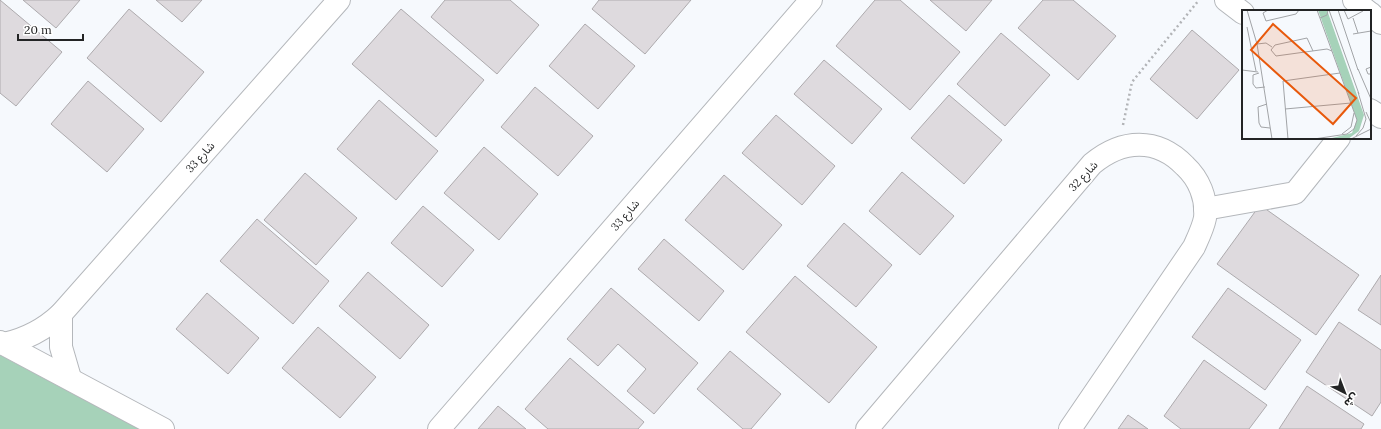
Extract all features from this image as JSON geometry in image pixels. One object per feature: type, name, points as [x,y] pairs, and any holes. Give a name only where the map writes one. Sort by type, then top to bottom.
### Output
[{"type":"street","name":"شارع 33","points":[[2,343],[20,340],[35,334],[49,325],[61,314],[339,0]]},
{"type":"street","name":"شارع 33","points":[[439,429],[812,0]]},
{"type":"street","points":[[1226,0],[1242,12]]},
{"type":"street","points":[[1354,0],[1366,10]]},
{"type":"street","points":[[1371,15],[1381,23]]},
{"type":"street","points":[[1371,111],[1381,117]]},
{"type":"street","points":[[1205,209],[1295,193],[1338,139]]},
{"type":"street","name":"شارع 32","points":[[867,429],[1085,171],[1100,158],[1118,148],[1132,145],[1156,146],[1172,154],[1197,180],[1205,209],[1203,226],[1194,247],[1070,429]]},
{"type":"street","points":[[61,314],[61,347],[70,378]]},
{"type":"street","points":[[2,343],[163,429]]},
{"type":"path","points":[[1118,148],[1132,82],[1199,0]]},
{"type":"green space","points":[[0,355],[139,429],[0,429]]},
{"type":"building","points":[[0,0],[62,52],[16,106],[0,93]]},
{"type":"building","points":[[23,0],[80,0],[56,28]]},
{"type":"building","points":[[156,0],[202,0],[182,22]]},
{"type":"building","points":[[445,0],[510,0],[539,25],[497,74],[431,17]]},
{"type":"building","points":[[599,0],[691,0],[645,54],[592,9]]},
{"type":"building","points":[[875,0],[900,0],[960,52],[910,110],[836,46]]},
{"type":"building","points":[[930,0],[992,0],[966,31]]},
{"type":"building","points":[[1043,0],[1073,0],[1116,36],[1078,80],[1018,28]]},
{"type":"building","points":[[129,9],[204,72],[161,122],[87,58]]},
{"type":"building","points":[[401,9],[484,80],[436,137],[352,64]]},
{"type":"building","points":[[585,24],[635,66],[598,109],[549,66]]},
{"type":"building","points":[[1192,30],[1239,70],[1197,119],[1150,79]]},
{"type":"building","points":[[1001,33],[1050,75],[1005,126],[957,84]]},
{"type":"building","points":[[824,60],[882,109],[852,144],[794,94]]},
{"type":"building","points":[[88,81],[144,129],[107,172],[51,124]]},
{"type":"building","points":[[535,87],[593,136],[558,176],[501,127]]},
{"type":"building","points":[[949,95],[1002,140],[964,184],[911,138]]},
{"type":"building","points":[[379,100],[438,151],[396,200],[337,149]]},
{"type":"building","points":[[776,115],[835,166],[802,205],[742,153]]},
{"type":"building","points":[[484,147],[538,194],[499,240],[444,193]]},
{"type":"building","points":[[902,172],[954,216],[920,255],[869,211]]},
{"type":"building","points":[[305,173],[357,218],[316,265],[264,220]]},
{"type":"building","points":[[724,175],[782,225],[743,270],[685,220]]},
{"type":"building","points":[[1260,205],[1359,275],[1316,335],[1217,264]]},
{"type":"building","points":[[423,206],[474,250],[442,287],[391,243]]},
{"type":"building","points":[[257,219],[329,281],[293,324],[220,261]]},
{"type":"building","points":[[844,223],[892,265],[856,307],[807,266]]},
{"type":"building","points":[[664,239],[724,291],[699,321],[638,269]]},
{"type":"building","points":[[368,272],[429,325],[400,359],[339,306]]},
{"type":"building","points":[[1381,275],[1381,325],[1358,310]]},
{"type":"building","points":[[795,276],[877,347],[829,403],[746,332]]},
{"type":"building","points":[[611,288],[698,363],[654,414],[627,391],[646,369],[618,344],[598,366],[567,339]]},
{"type":"building","points":[[1228,288],[1301,340],[1265,390],[1192,337]]},
{"type":"building","points":[[207,293],[259,338],[228,374],[176,329]]},
{"type":"building","points":[[1339,322],[1381,350],[1381,402],[1372,416],[1306,372]]},
{"type":"building","points":[[318,327],[376,377],[340,418],[282,368]]},
{"type":"building","points":[[730,351],[781,394],[751,429],[743,429],[697,389]]},
{"type":"building","points":[[570,358],[644,422],[638,429],[548,429],[525,409]]},
{"type":"building","points":[[1204,360],[1267,405],[1249,429],[1181,429],[1164,416]]},
{"type":"building","points":[[1307,386],[1364,424],[1361,429],[1279,429]]},
{"type":"building","points":[[498,406],[526,429],[478,429]]},
{"type":"building","points":[[1128,415],[1148,429],[1118,429]]}]
